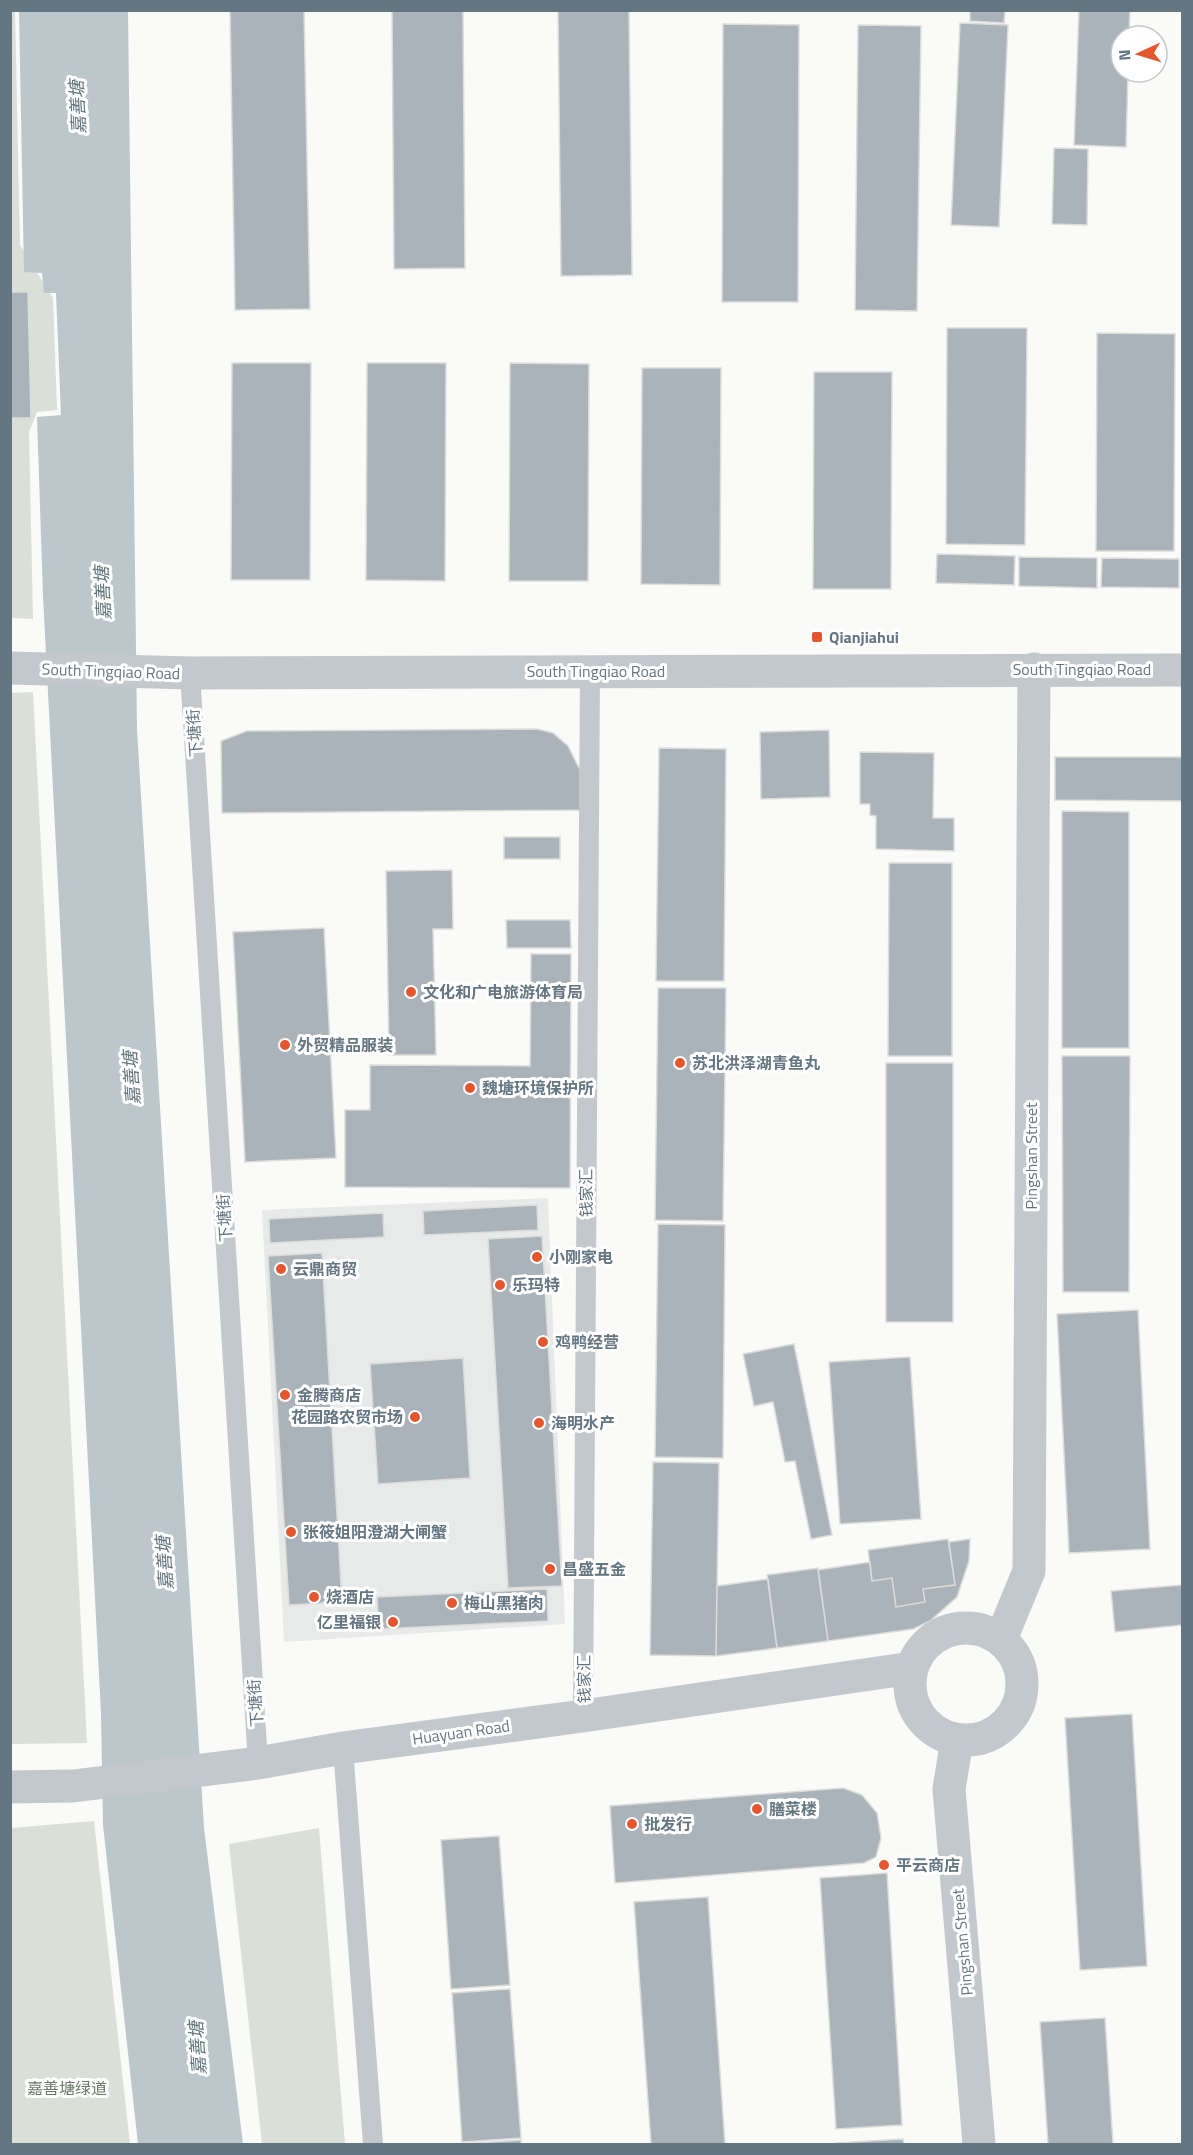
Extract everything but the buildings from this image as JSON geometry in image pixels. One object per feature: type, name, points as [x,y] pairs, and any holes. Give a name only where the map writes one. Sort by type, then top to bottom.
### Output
[{"type":"street","name":"South Tingqiao Road","points":[[10,668],[190,673],[1182,670]]},
{"type":"street","name":"Pingshan Street","points":[[1001,1639],[1029,1571],[1034,669]]},
{"type":"street","points":[[967,1627],[985,1630],[1001,1639],[1013,1652],[1021,1670],[1023,1688],[1019,1706],[1009,1722],[994,1734],[976,1740],[957,1740],[939,1733],[923,1721],[914,1705],[909,1686],[912,1668],[920,1651],[932,1638],[949,1629],[967,1627]]},
{"type":"street","name":"Huayuan Road","points":[[10,1787],[73,1786],[258,1763],[343,1748],[584,1716],[912,1668]]},
{"type":"street","name":"Pingshan Street","points":[[957,1740],[949,1789],[979,2145]]},
{"type":"lane","name":"钱家汇","points":[[584,1716],[590,671]]},
{"type":"lane","name":"下塘街","points":[[190,673],[258,1763]]},
{"type":"lane","points":[[343,1748],[373,2145]]},
{"type":"shaded area","name":"花园路农贸市场","points":[[548,1198],[565,1624],[284,1642],[262,1210]]},
{"type":"green space","points":[[15,10],[20,245],[53,298],[57,410],[37,412],[29,432],[33,619],[11,618],[10,11]]},
{"type":"green space","points":[[33,692],[87,1743],[11,1744],[10,693]]},
{"type":"green space","name":"嘉善塘绿道","points":[[94,1821],[130,2144],[11,2144],[11,1828]]},
{"type":"green space","points":[[319,1828],[345,2144],[262,2144],[229,1844]]},
{"type":"water","name":"嘉善塘","points":[[19,11],[128,11],[137,730],[204,1828],[243,2144],[138,2144],[103,1825],[101,1714],[43,596],[37,417],[61,415],[56,293],[44,293],[42,273],[24,272]]},
{"type":"place","name":"Qianjiahui","points":[[817,637]]},
{"type":"place","name":"文化和广电旅游体育局","points":[[411,992]]},
{"type":"place","name":"外贸精品服装","points":[[285,1045]]},
{"type":"place","name":"苏北洪泽湖青鱼丸","points":[[680,1063]]},
{"type":"place","name":"魏塘环境保护所","points":[[470,1088]]},
{"type":"place","name":"小刚家电","points":[[537,1257]]},
{"type":"place","name":"云鼎商贸","points":[[281,1269]]},
{"type":"place","name":"乐玛特","points":[[500,1285]]},
{"type":"place","name":"鸡鸭经营","points":[[543,1342]]},
{"type":"place","name":"金腾商店","points":[[285,1395]]},
{"type":"place","name":"花园路农贸市场","points":[[415,1417]]},
{"type":"place","name":"海明水产","points":[[539,1423]]},
{"type":"place","name":"张筱姐阳澄湖大闸蟹","points":[[291,1532]]},
{"type":"place","name":"昌盛五金","points":[[550,1569]]},
{"type":"place","name":"烧酒店","points":[[314,1597]]},
{"type":"place","name":"梅山黑猪肉","points":[[452,1603]]},
{"type":"place","name":"亿里福银","points":[[393,1622]]},
{"type":"place","name":"膳菜楼","points":[[757,1809]]},
{"type":"place","name":"批发行","points":[[632,1824]]},
{"type":"place","name":"平云商店","points":[[884,1865]]}]
